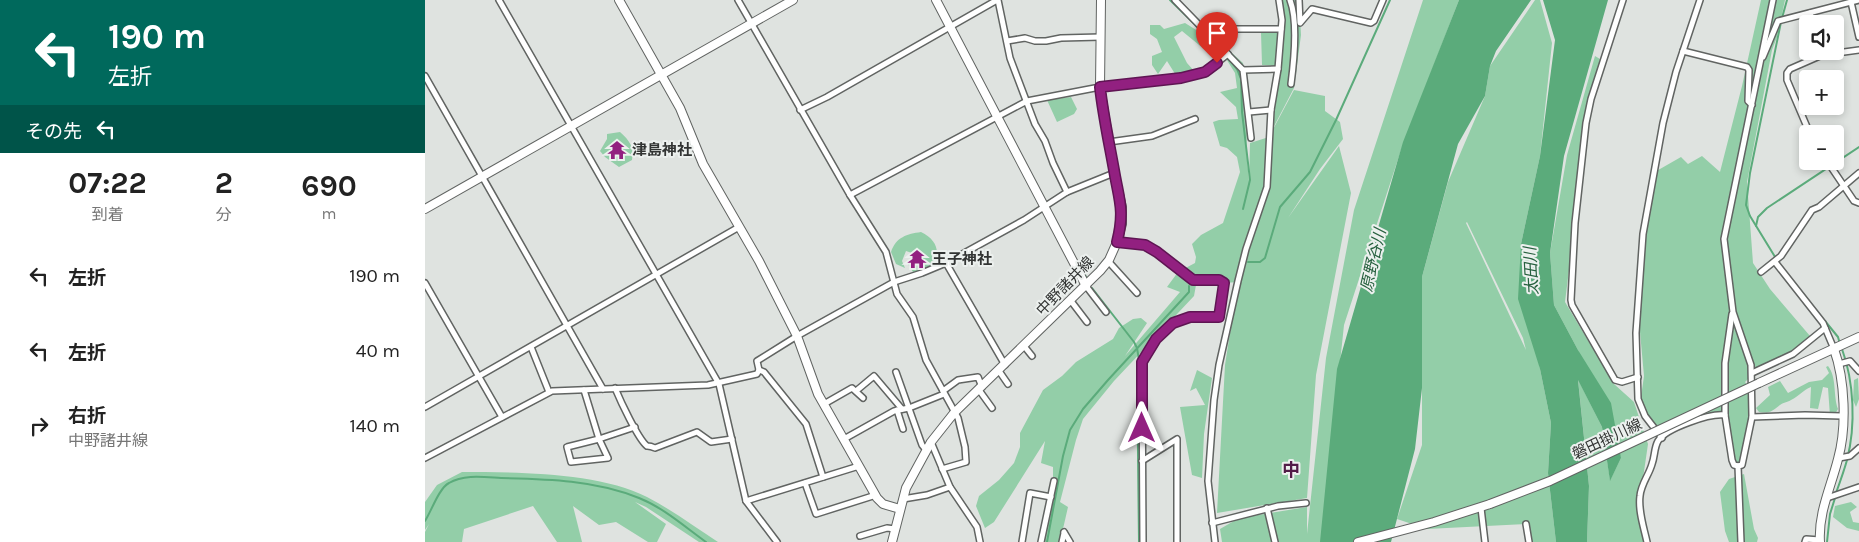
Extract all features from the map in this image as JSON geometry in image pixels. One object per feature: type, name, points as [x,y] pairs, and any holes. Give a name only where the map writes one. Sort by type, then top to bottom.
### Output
[{"type":"street","points":[[499,0],[719,384],[746,501],[777,542]]},
{"type":"street","points":[[619,0],[680,108],[703,164],[797,336],[814,385],[824,404],[876,495],[883,504],[900,509]]},
{"type":"street","points":[[738,0],[800,110],[886,252],[897,294],[913,317],[926,360],[958,418],[965,447],[966,462],[942,468]]},
{"type":"street","points":[[425,209],[793,0]]},
{"type":"street","points":[[935,0],[951,26],[1086,286],[1106,312]]},
{"type":"street","points":[[800,110],[827,97],[997,0],[1010,58],[1035,124],[1045,141],[1067,192]]},
{"type":"street","name":"中野諸井線","points":[[892,542],[906,488],[931,442],[954,413],[1086,286],[1108,262],[1117,242],[1122,224],[1122,207],[1114,173],[1100,87],[1101,0]]},
{"type":"street","points":[[1175,0],[1243,70],[1251,138]]},
{"type":"street","points":[[1215,542],[1208,481],[1214,400],[1219,365],[1238,281],[1246,249],[1267,187],[1271,110],[1278,69],[1282,20],[1279,0]]},
{"type":"street","points":[[1290,0],[1294,32],[1291,84]]},
{"type":"street","points":[[1299,0],[1300,23],[1312,9],[1371,23],[1374,21],[1383,0]]},
{"type":"street","points":[[1623,0],[1591,99],[1586,123],[1575,223],[1571,305],[1615,380],[1622,382],[1637,377]]},
{"type":"street","points":[[1662,438],[1645,416],[1638,399],[1636,333],[1643,234],[1663,123],[1689,28],[1700,0]]},
{"type":"street","points":[[1738,466],[1742,464],[1752,417],[1752,373],[1733,312],[1724,255],[1724,239],[1773,0]]},
{"type":"street","points":[[1833,7],[1834,0]]},
{"type":"street","points":[[1758,67],[1778,21],[1859,0]]},
{"type":"street","points":[[1851,2],[1859,37]]},
{"type":"street","points":[[1206,32],[1215,29],[1281,29]]},
{"type":"street","points":[[1007,40],[1025,38],[1046,41],[1061,38],[1101,37]]},
{"type":"street","points":[[1844,51],[1859,50]]},
{"type":"street","points":[[1683,52],[1747,67],[1749,70],[1748,101],[1752,105]]},
{"type":"street","points":[[850,195],[997,115],[1027,101],[1100,87],[1196,75],[1205,72],[1227,55]]},
{"type":"street","points":[[1806,125],[1787,80],[1787,73],[1790,69],[1807,60]]},
{"type":"street","points":[[1243,70],[1278,69]]},
{"type":"street","points":[[425,76],[603,389]]},
{"type":"street","points":[[1249,112],[1271,110]]},
{"type":"street","points":[[1109,142],[1152,136],[1195,120]]},
{"type":"street","points":[[1833,170],[1854,201],[1859,203]]},
{"type":"street","points":[[759,370],[757,361],[797,336],[894,282],[946,263],[1046,207],[1067,192],[1114,173]]},
{"type":"street","points":[[1761,272],[1775,262],[1788,246],[1811,210],[1818,208],[1859,173]]},
{"type":"street","points":[[425,407],[739,227]]},
{"type":"street","points":[[1117,242],[1145,245],[1193,280],[1219,280],[1224,283],[1219,317],[1190,317],[1173,323],[1156,339],[1142,362],[1143,542]]},
{"type":"street","points":[[1108,262],[1137,293]]},
{"type":"street","points":[[1775,262],[1825,328],[1839,364],[1841,375],[1843,416],[1839,458],[1819,527],[1820,541],[1806,539],[1805,542]]},
{"type":"street","points":[[946,263],[1002,368],[1008,384]]},
{"type":"street","points":[[425,283],[502,416]]},
{"type":"street","points":[[1071,301],[1087,322]]},
{"type":"street","points":[[1733,312],[1725,363],[1725,415],[1731,460],[1734,465],[1738,466]]},
{"type":"street","points":[[1752,373],[1793,354],[1825,328]]},
{"type":"street","name":"磐田掛川線","points":[[1358,542],[1478,509],[1550,481],[1859,337]]},
{"type":"street","points":[[531,346],[549,392]]},
{"type":"street","points":[[1024,346],[1032,356]]},
{"type":"street","points":[[1839,364],[1850,360],[1859,371]]},
{"type":"street","points":[[425,458],[549,392],[719,384],[757,374],[759,370]]},
{"type":"street","points":[[759,370],[764,372],[806,424],[823,477]]},
{"type":"street","points":[[896,372],[922,445],[926,450]]},
{"type":"street","points":[[856,391],[874,376],[900,410],[903,429]]},
{"type":"street","points":[[844,439],[887,414],[909,408],[943,392],[958,380],[978,377],[980,389],[992,408]]},
{"type":"street","points":[[615,388],[647,446],[655,448],[697,432],[711,442],[732,439]]},
{"type":"street","points":[[824,404],[852,388],[863,398]]},
{"type":"street","points":[[584,390],[599,440],[608,458],[571,462],[567,447],[599,440],[635,427]]},
{"type":"street","points":[[1752,417],[1805,414],[1843,416]]},
{"type":"street","points":[[1647,542],[1640,509],[1640,496],[1656,447],[1662,438],[1695,420],[1711,415],[1725,415]]},
{"type":"street","points":[[1142,461],[1177,439],[1177,542]]},
{"type":"street","points":[[931,442],[950,488],[977,527],[981,542]]},
{"type":"street","points":[[1839,458],[1850,456],[1859,448]]},
{"type":"street","points":[[746,501],[859,466]]},
{"type":"street","points":[[1738,466],[1741,542]]},
{"type":"street","points":[[1041,542],[1054,481]]},
{"type":"street","points":[[805,483],[815,514],[876,495]]},
{"type":"street","points":[[1827,498],[1859,487]]},
{"type":"street","points":[[903,499],[927,495],[950,488]]},
{"type":"street","points":[[1022,542],[1030,493],[1051,497]]},
{"type":"street","points":[[1213,522],[1267,508],[1306,503]]},
{"type":"street","points":[[1267,508],[1275,542]]},
{"type":"street","points":[[1478,509],[1485,542]]},
{"type":"street","points":[[1526,524],[1529,542]]},
{"type":"street","points":[[860,536],[887,528],[895,529]]},
{"type":"street","points":[[1062,542],[1064,532],[1070,542]]},
{"type":"shaded area","points":[[1278,0],[1299,0],[1301,35],[1294,88],[1270,134],[1280,45],[1281,27]]},
{"type":"shaded area","points":[[1423,0],[1459,0],[1401,150],[1344,325],[1321,542],[1222,542],[1220,529],[1239,518],[1307,507],[1307,534],[1326,358],[1354,210]]},
{"type":"shaded area","points":[[1535,0],[1540,0],[1552,43],[1540,156],[1521,244],[1540,369],[1551,423],[1548,473],[1556,542],[1530,542],[1526,524],[1427,529],[1397,519],[1422,445],[1422,277],[1448,182],[1485,96],[1490,66]],"holes":[[[1467,222],[1523,338],[1526,350]]]},
{"type":"shaded area","points":[[1761,0],[1773,0],[1771,13],[1774,12],[1776,0],[1785,0],[1777,37],[1772,50],[1747,182],[1753,263],[1770,289],[1810,336],[1788,356],[1757,370],[1745,382],[1755,395],[1742,465],[1734,465],[1725,415],[1653,426],[1640,404],[1644,376],[1639,321],[1640,268],[1653,173],[1681,157],[1688,164],[1702,156],[1720,172]]},
{"type":"shaded area","points":[[1185,23],[1206,36],[1221,55],[1215,58],[1182,31],[1174,37],[1187,63],[1195,72],[1190,77],[1177,77],[1167,61],[1158,74],[1152,65],[1152,56],[1162,52],[1157,39],[1150,34],[1150,25],[1160,25],[1164,29]]},
{"type":"shaded area","points":[[1261,32],[1278,33],[1275,66],[1262,65]]},
{"type":"shaded area","points":[[1232,53],[1243,63],[1249,112],[1246,147],[1249,181],[1250,143],[1269,137],[1294,90],[1325,96],[1325,111],[1340,122],[1343,139],[1320,169],[1288,218],[1339,146],[1351,193],[1316,375],[1307,498],[1217,513],[1225,365],[1238,282],[1196,285],[1194,296],[1114,381],[1083,419],[1060,502],[1068,507],[1060,542],[1043,542],[1053,485],[1053,467],[1041,463],[1045,441],[994,522],[985,528],[976,506],[979,496],[999,480],[1014,463],[1020,447],[1020,433],[1043,390],[1062,376],[1076,362],[1113,339],[1119,328],[1133,319],[1141,318],[1147,323],[1125,356],[1180,292],[1167,287],[1178,272],[1195,263],[1196,257],[1192,244],[1201,235],[1223,223],[1240,172],[1237,157],[1227,148],[1220,146],[1213,122],[1238,119],[1236,107],[1220,92],[1237,88],[1235,73],[1225,57]]},
{"type":"shaded area","points":[[1595,56],[1600,59],[1589,109],[1565,302],[1614,384],[1634,402],[1648,444],[1640,499],[1646,542],[1587,542],[1589,486],[1578,379],[1602,427],[1610,480],[1621,458],[1578,350],[1554,305],[1550,253],[1567,155]]},
{"type":"shaded area","points":[[1071,97],[1077,109],[1074,114],[1057,122],[1047,100]]},
{"type":"shaded area","points":[[620,132],[630,144],[632,160],[619,167],[600,151],[607,139],[607,134]]},
{"type":"shaded area","points":[[921,232],[932,240],[937,250],[937,255],[932,266],[927,271],[913,272],[908,264],[915,254],[906,251],[902,261],[905,268],[896,264],[891,252],[896,243],[903,237]]},
{"type":"shaded area","points":[[1828,366],[1834,381],[1838,409],[1835,414],[1830,416],[1828,388],[1823,387],[1818,409],[1810,408],[1811,387],[1771,412],[1759,412],[1756,408],[1770,395],[1768,387],[1780,381],[1788,393],[1809,382],[1822,380],[1829,373],[1826,367]]},
{"type":"shaded area","points":[[1197,370],[1212,378],[1204,434],[1202,478],[1192,475],[1180,407],[1205,405],[1196,388],[1190,391]]},
{"type":"shaded area","points":[[1858,378],[1859,399],[1856,407],[1853,400],[1854,380]]},
{"type":"shaded area","points":[[462,472],[557,475],[582,478],[627,489],[647,497],[718,542],[699,542],[646,507],[635,502],[666,524],[657,542],[648,542],[616,522],[599,525],[573,506],[582,542],[557,542],[533,506],[464,529],[462,542],[425,542],[425,532],[429,524],[425,530],[425,502],[437,485]]},
{"type":"shaded area","points":[[1744,474],[1754,529],[1758,538],[1757,542],[1729,542],[1725,531],[1720,492],[1729,479]]},
{"type":"shaded area","points":[[1851,502],[1857,507],[1850,512],[1853,522],[1859,523],[1859,531],[1847,528],[1833,517],[1835,506]]},
{"type":"water","name":"原野谷川","points":[[1459,0],[1531,0],[1496,51],[1490,66],[1485,96],[1458,144],[1422,277],[1422,388],[1415,449],[1391,542],[1320,542],[1337,369],[1403,142]]},
{"type":"water","name":"太田川","points":[[1543,0],[1608,0],[1564,156],[1550,253],[1554,305],[1578,350],[1611,403],[1621,458],[1610,481],[1602,427],[1578,380],[1589,486],[1587,542],[1556,542],[1548,473],[1551,423],[1540,369],[1518,299],[1521,244],[1540,156],[1555,40]]},
{"type":"waterway","points":[[1170,0],[1221,50]]},
{"type":"waterway","points":[[1248,262],[1260,262],[1265,258],[1280,207],[1310,172],[1336,120],[1390,0]]},
{"type":"waterway","points":[[1782,18],[1787,0]]},
{"type":"waterway","points":[[1780,265],[1750,216],[1746,205],[1750,173],[1781,22]]},
{"type":"waterway","points":[[1227,57],[1237,69],[1241,79],[1242,112],[1250,180],[1243,209]]},
{"type":"waterway","points":[[1756,226],[1758,217],[1767,208],[1859,147]]},
{"type":"waterway","points":[[1080,266],[1086,277]]},
{"type":"waterway","points":[[1047,542],[1063,456],[1070,430],[1083,409],[1108,380],[1189,292],[1189,286]]},
{"type":"waterway","points":[[1092,288],[1137,348],[1139,360],[1137,362],[1139,542]]},
{"type":"waterway","points":[[1825,321],[1838,337],[1840,344]]},
{"type":"waterway","points":[[1836,493],[1850,447],[1853,418],[1849,375],[1842,349]]},
{"type":"waterway","points":[[425,521],[445,486],[461,478],[554,480],[606,487],[639,498],[666,512],[706,542]]},
{"type":"waterway","points":[[1827,542],[1830,514],[1835,498]]},
{"type":"place","name":"津島神社","points":[[617,150]]},
{"type":"place","name":"王子神社","points":[[917,259]]},
{"type":"district","name":"中","points":[[1291,470]]},
{"type":"route","points":[[1142,428],[1142,362],[1156,339],[1173,323],[1190,317],[1219,317],[1224,283],[1219,280],[1193,280],[1145,245],[1117,242],[1122,224],[1122,207],[1114,173],[1100,87],[1196,75],[1205,72],[1217,63]]}]
